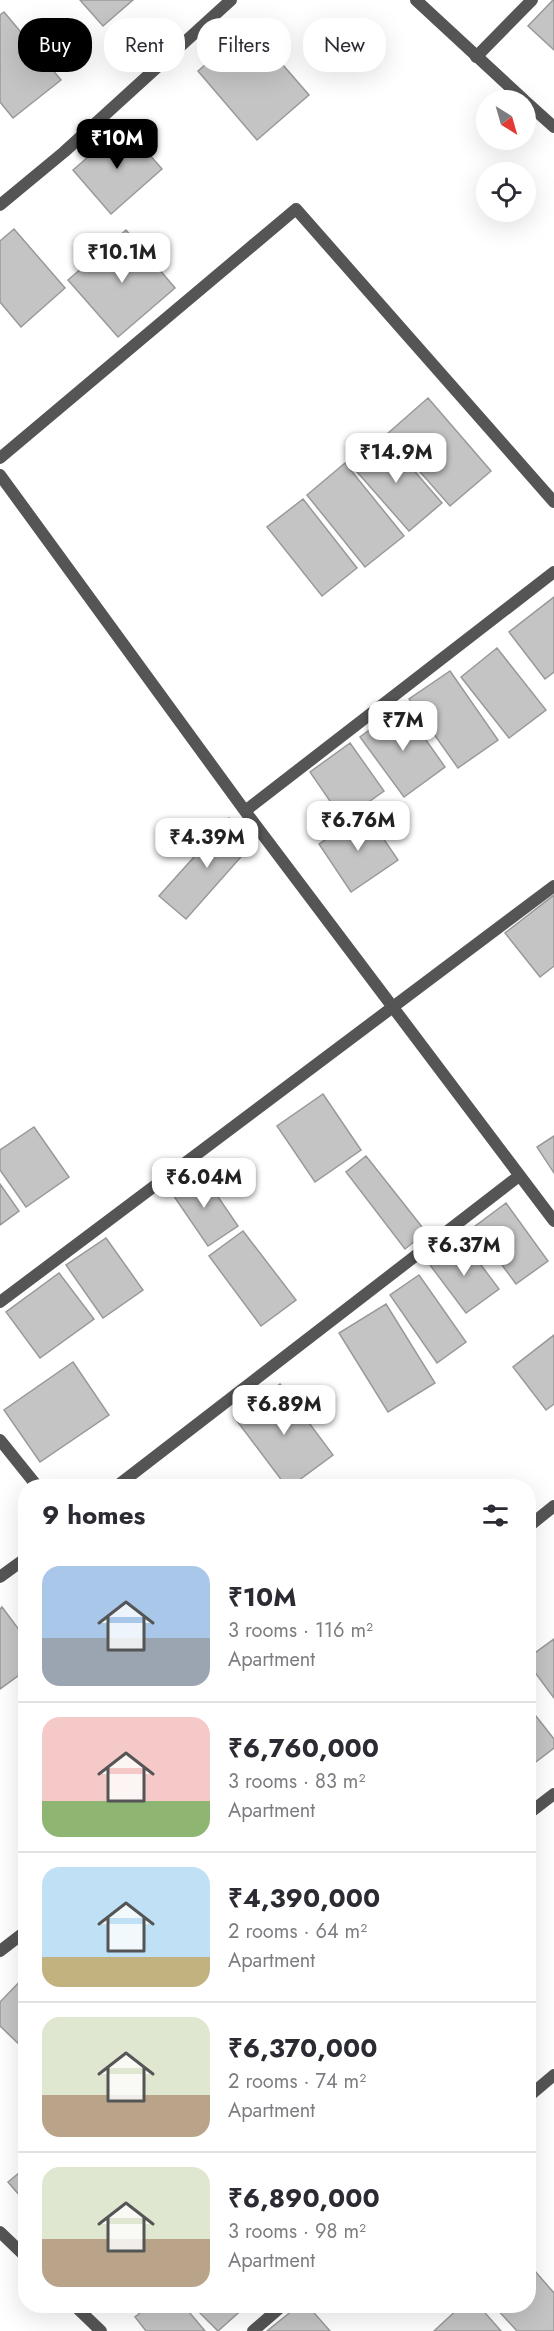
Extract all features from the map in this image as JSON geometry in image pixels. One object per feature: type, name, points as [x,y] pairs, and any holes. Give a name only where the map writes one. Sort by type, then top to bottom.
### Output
[{"type":"street","points":[[0,205],[64,152],[231,0]]},
{"type":"street","points":[[416,0],[513,90]]},
{"type":"street","points":[[476,57],[532,0]]},
{"type":"street","points":[[536,111],[554,127]]},
{"type":"street","points":[[0,458],[296,209],[554,502]]},
{"type":"street","points":[[0,475],[245,811],[554,1221]]},
{"type":"street","points":[[245,811],[554,572]]},
{"type":"street","points":[[0,1302],[554,886]]},
{"type":"street","points":[[126,1479],[519,1176]]},
{"type":"street","points":[[0,1440],[31,1479]]},
{"type":"street","points":[[536,1521],[554,1506]]},
{"type":"street","points":[[0,1577],[18,1564]]},
{"type":"street","points":[[536,1808],[554,1794]]},
{"type":"street","points":[[0,1952],[18,1937]]},
{"type":"street","points":[[536,2090],[554,2075]]},
{"type":"street","points":[[0,2232],[18,2249]]},
{"type":"street","points":[[82,2313],[100,2331]]},
{"type":"street","points":[[253,2331],[274,2313]]},
{"type":"building","points":[[80,0],[133,0],[112,18],[104,18],[103,26]]},
{"type":"building","points":[[554,0],[554,50],[528,26]]},
{"type":"building","points":[[4,12],[18,29],[18,72],[54,72],[61,80],[13,118],[0,102],[0,15]]},
{"type":"building","points":[[199,72],[289,72],[309,95],[257,140]]},
{"type":"building","points":[[124,126],[162,169],[111,214],[73,170]]},
{"type":"building","points":[[14,229],[65,288],[21,327],[0,302],[0,241]]},
{"type":"building","points":[[126,230],[175,288],[118,337],[68,280]]},
{"type":"building","points":[[428,398],[491,471],[450,506],[387,434]]},
{"type":"building","points":[[384,436],[442,503],[409,531],[351,465]]},
{"type":"building","points":[[345,463],[404,536],[365,567],[307,495]]},
{"type":"building","points":[[303,499],[357,568],[322,596],[267,527]]},
{"type":"building","points":[[554,597],[554,672],[545,679],[509,632]]},
{"type":"building","points":[[497,648],[546,710],[509,738],[461,677]]},
{"type":"building","points":[[450,671],[498,740],[458,768],[409,699]]},
{"type":"building","points":[[402,706],[445,767],[404,797],[360,737]]},
{"type":"building","points":[[350,743],[384,791],[343,820],[310,772]]},
{"type":"building","points":[[366,813],[398,860],[351,892],[319,844]]},
{"type":"building","points":[[229,818],[255,841],[186,919],[159,896]]},
{"type":"building","points":[[554,895],[554,966],[540,977],[505,933]]},
{"type":"building","points":[[323,1094],[361,1150],[315,1182],[277,1126]]},
{"type":"building","points":[[34,1127],[69,1177],[26,1207],[0,1170],[0,1150]]},
{"type":"building","points":[[554,1136],[554,1173],[537,1147]]},
{"type":"building","points":[[366,1156],[426,1232],[405,1249],[346,1172]]},
{"type":"building","points":[[201,1172],[238,1226],[208,1246],[171,1192]]},
{"type":"building","points":[[0,1184],[19,1211],[0,1225]]},
{"type":"building","points":[[506,1203],[548,1261],[516,1284],[474,1227]]},
{"type":"building","points":[[243,1231],[296,1300],[261,1326],[209,1256]]},
{"type":"building","points":[[106,1238],[143,1290],[103,1318],[66,1265]]},
{"type":"building","points":[[463,1241],[499,1289],[466,1313],[430,1265]]},
{"type":"building","points":[[59,1273],[94,1319],[40,1358],[6,1312]]},
{"type":"building","points":[[419,1275],[466,1342],[437,1363],[390,1295]]},
{"type":"building","points":[[386,1304],[435,1383],[388,1412],[339,1333]]},
{"type":"building","points":[[554,1335],[554,1404],[546,1410],[513,1367]]},
{"type":"building","points":[[73,1362],[109,1415],[40,1462],[4,1410]]},
{"type":"building","points":[[280,1384],[333,1455],[300,1479],[281,1479],[234,1417]]},
{"type":"building","points":[[2,1607],[18,1628],[18,1676],[0,1689],[0,1609]]},
{"type":"building","points":[[554,1639],[554,1698],[536,1674],[536,1652]]},
{"type":"building","points":[[536,1716],[554,1739],[554,1748],[536,1762]]},
{"type":"building","points":[[18,1983],[18,2043],[0,2026],[0,2002]]},
{"type":"building","points":[[18,2174],[18,2194],[8,2182]]},
{"type":"building","points":[[536,2272],[554,2293],[554,2331],[517,2331],[500,2313],[536,2313]]},
{"type":"building","points":[[140,2313],[190,2313],[205,2331],[146,2331],[135,2317]]},
{"type":"building","points":[[200,2313],[238,2313],[218,2331]]},
{"type":"building","points":[[289,2313],[314,2313],[330,2331],[267,2331]]},
{"type":"building","points":[[453,2313],[485,2313],[501,2331],[434,2331]]}]
